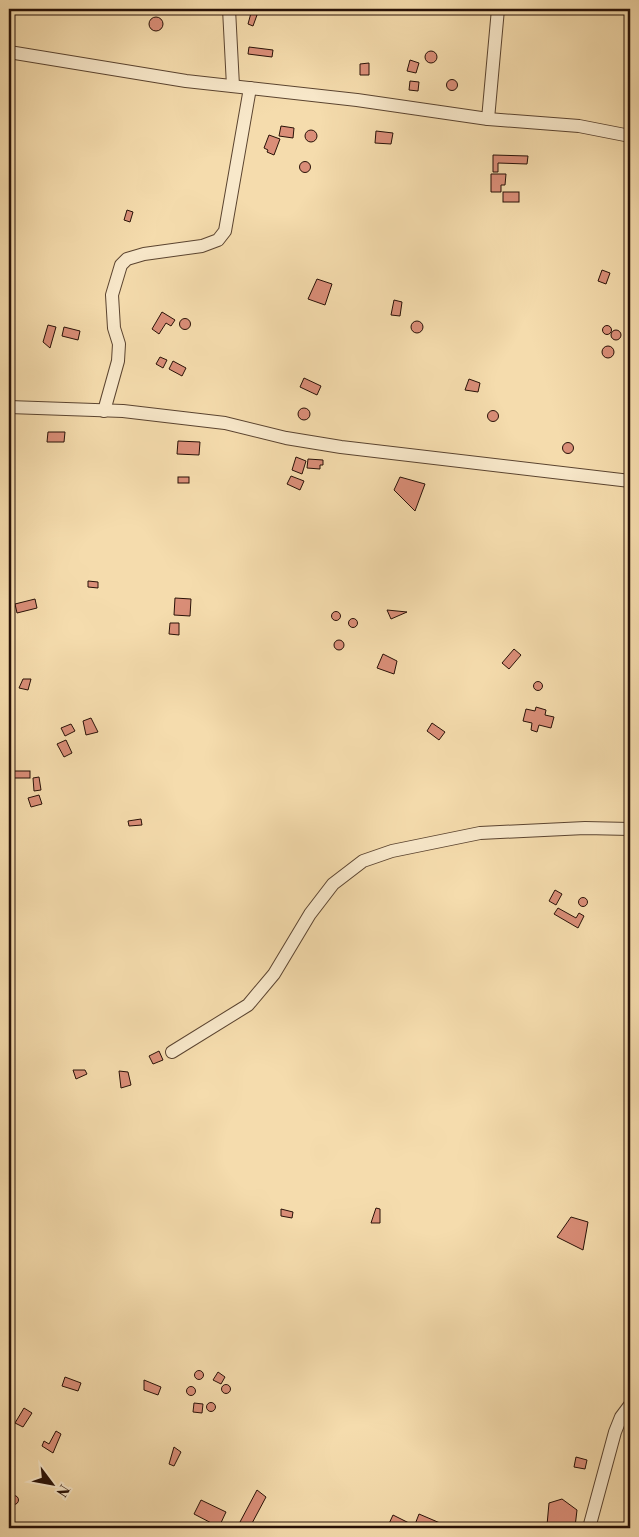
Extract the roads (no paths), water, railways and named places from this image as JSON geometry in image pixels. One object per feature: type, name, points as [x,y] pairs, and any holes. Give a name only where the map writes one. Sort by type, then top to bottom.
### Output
[{"type":"street","points":[[229,9],[233,86]]},
{"type":"street","points":[[488,119],[498,9]]},
{"type":"street","points":[[9,52],[186,81],[357,100],[488,119],[579,126],[630,136]]},
{"type":"street","points":[[104,410],[118,361],[119,344],[114,328],[112,296],[121,265],[127,259],[144,254],[202,246],[218,240],[224,231],[250,88]]},
{"type":"street","points":[[9,407],[123,410],[225,423],[286,438],[342,447],[630,481]]},
{"type":"street","points":[[172,1052],[248,1005],[274,974],[310,914],[333,884],[363,861],[392,851],[480,832],[584,828],[630,829]]},
{"type":"street","points":[[589,1528],[615,1432],[621,1416],[630,1405]]}]
